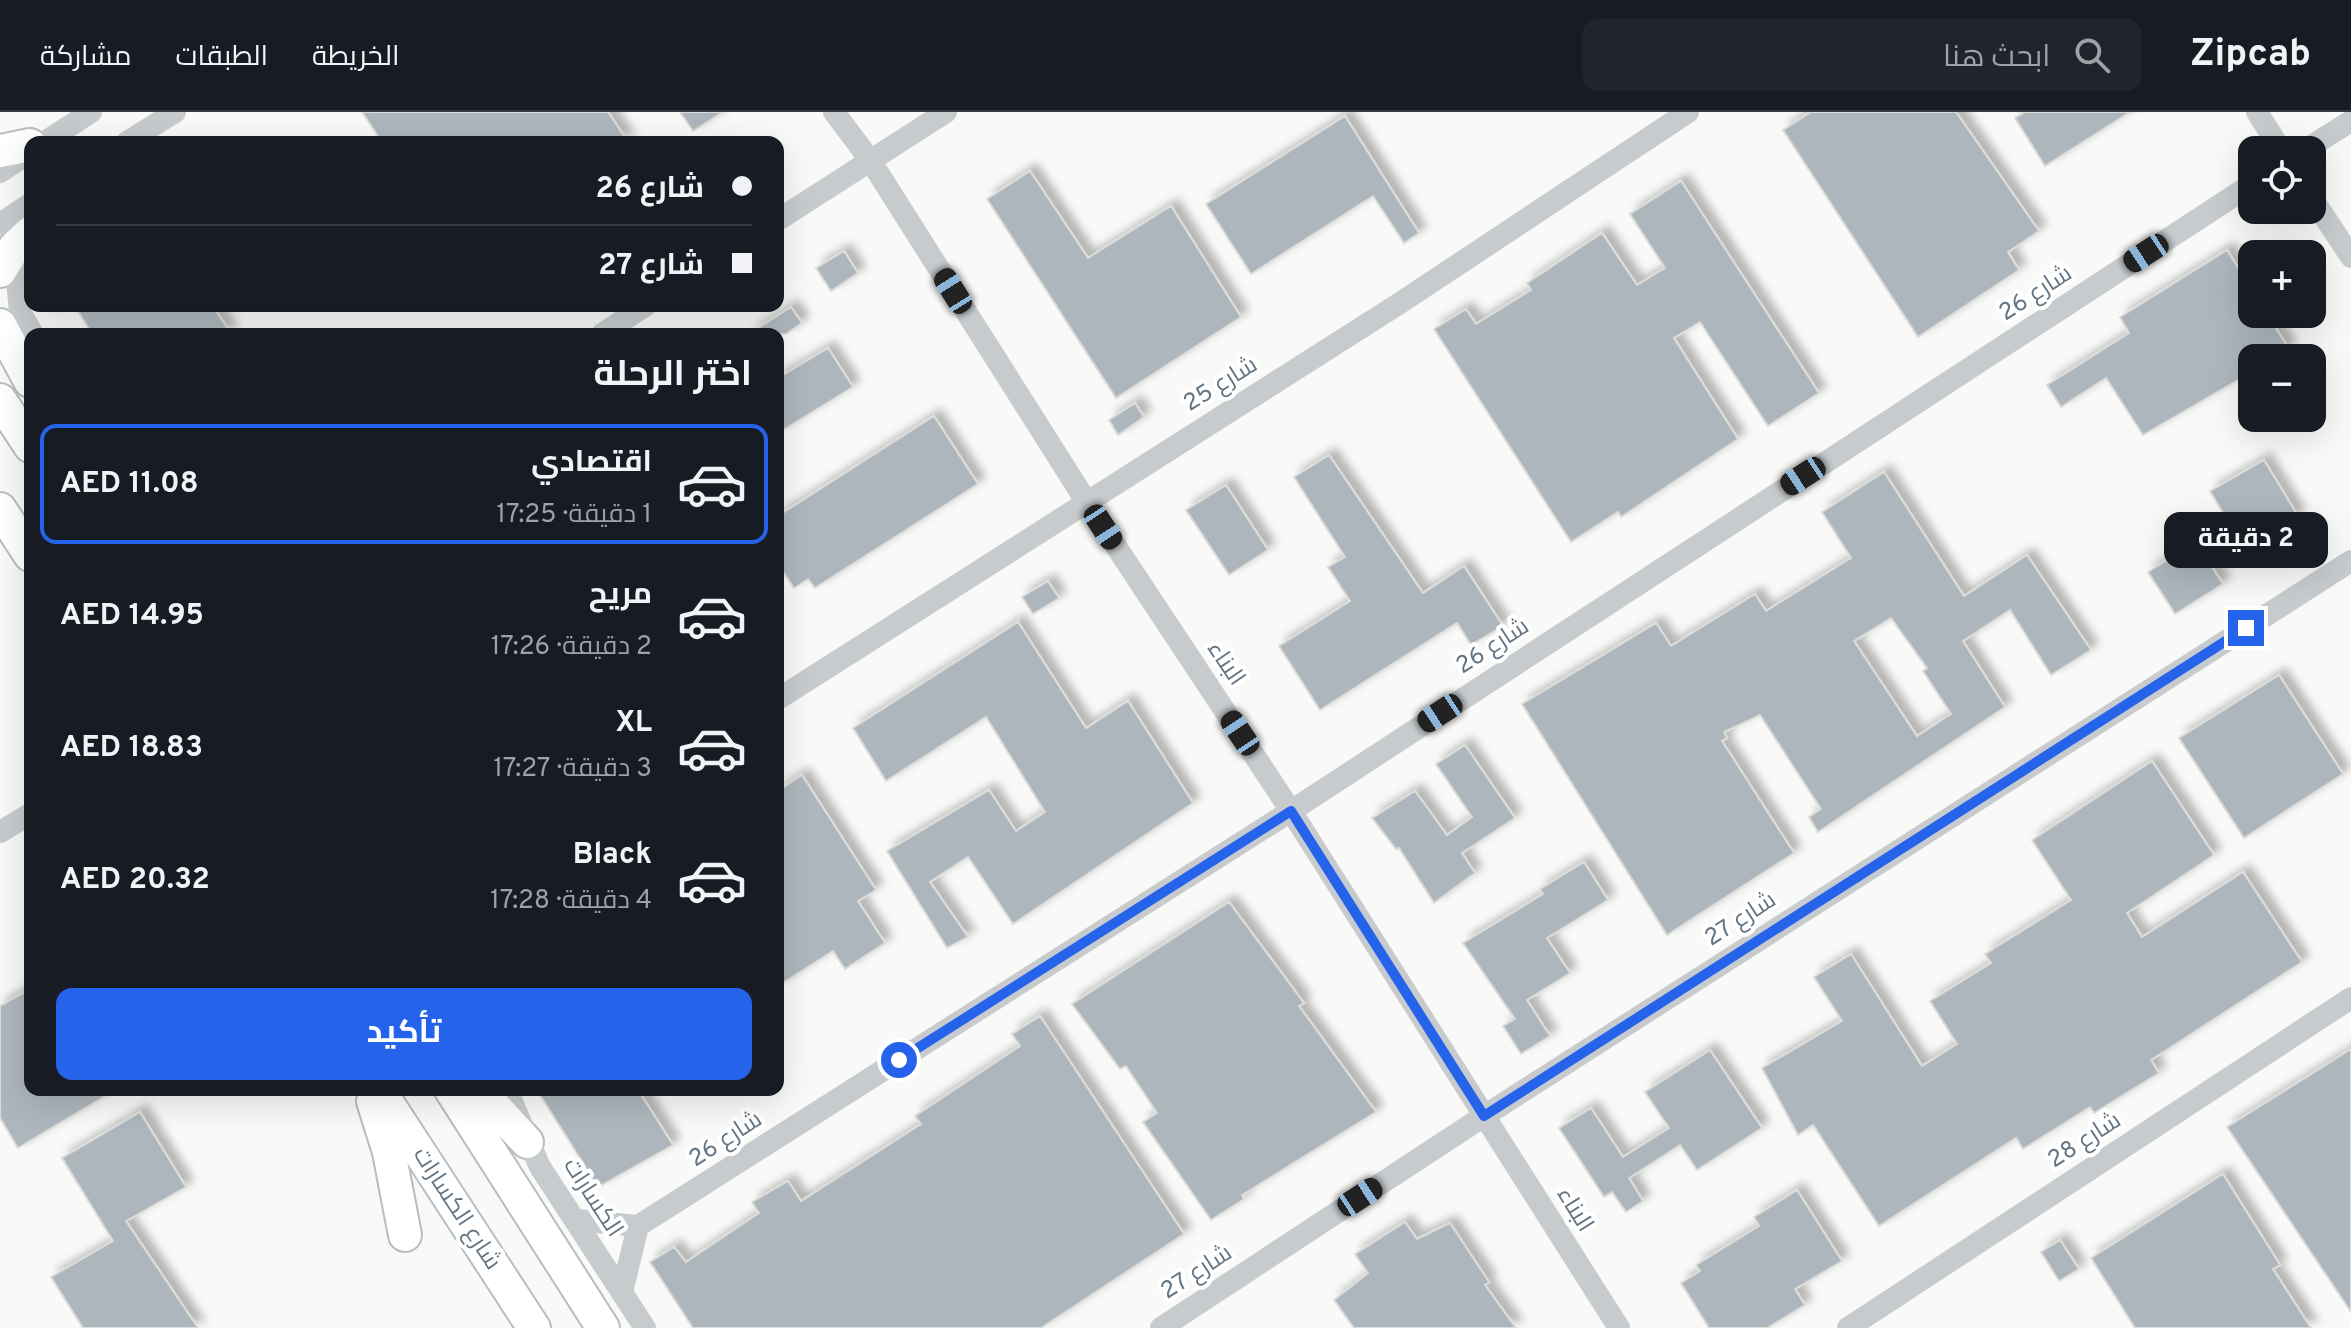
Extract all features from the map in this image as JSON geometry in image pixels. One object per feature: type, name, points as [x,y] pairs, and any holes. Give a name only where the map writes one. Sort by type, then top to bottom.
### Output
[{"type":"street","points":[[54,136],[91,112]]},
{"type":"street","points":[[137,136],[175,112]]},
{"type":"street","name":"البناء","points":[[834,112],[870,160],[1086,501],[1291,811],[1619,1328]]},
{"type":"street","points":[[784,216],[946,112]]},
{"type":"street","name":"شارع 25","points":[[784,695],[1400,303],[1688,112]]},
{"type":"street","points":[[2257,112],[2272,136]]},
{"type":"street","points":[[2326,137],[2351,121]]},
{"type":"street","points":[[0,151],[24,146]]},
{"type":"street","points":[[0,172],[24,156]]},
{"type":"street","name":"شارع 26","points":[[638,1226],[1291,811],[2238,193]]},
{"type":"street","points":[[24,217],[11,244],[20,312],[29,328]]},
{"type":"street","points":[[2326,219],[2351,257]]},
{"type":"street","points":[[611,328],[636,312]]},
{"type":"street","points":[[0,325],[24,370]]},
{"type":"street","points":[[0,400],[24,437]]},
{"type":"street","points":[[0,509],[24,546]]},
{"type":"street","name":"شارع 27","points":[[1161,1328],[1484,1116],[2351,561]]},
{"type":"street","points":[[0,832],[24,818]]},
{"type":"street","name":"شارع 28","points":[[1848,1328],[2351,998]]},
{"type":"street","points":[[371,1096],[389,1152],[405,1235]]},
{"type":"street","name":"شارع الكسارات","points":[[383,1096],[534,1328]]},
{"type":"street","points":[[455,1096],[603,1328]]},
{"type":"street","points":[[485,1096],[527,1142]]},
{"type":"street","name":"الكسارات","points":[[511,1096],[527,1142],[645,1328]]},
{"type":"street","points":[[576,1220],[638,1226],[622,1292]]},
{"type":"building","points":[[362,112],[608,112],[624,136],[378,136]]},
{"type":"building","points":[[680,112],[723,112],[693,131]]},
{"type":"building","points":[[1811,112],[1956,112],[2039,231],[2008,252],[2019,270],[1918,337],[1783,130]]},
{"type":"building","points":[[2025,112],[2130,112],[2045,166],[2015,118]]},
{"type":"building","points":[[1345,116],[1419,233],[1404,243],[1373,196],[1251,274],[1206,204]]},
{"type":"building","points":[[1030,171],[1088,258],[1171,206],[1241,317],[1116,398],[987,199]]},
{"type":"building","points":[[1681,181],[1819,393],[1768,426],[1700,322],[1674,338],[1738,439],[1621,517],[1618,512],[1571,542],[1434,329],[1466,309],[1476,324],[1531,290],[1527,283],[1602,233],[1637,285],[1665,268],[1630,214]]},
{"type":"building","points":[[2227,250],[2238,268],[2238,328],[2276,328],[2286,344],[2238,344],[2238,380],[2143,435],[2106,378],[2061,407],[2047,385],[2129,333],[2120,317]]},
{"type":"building","points":[[844,251],[858,273],[831,291],[816,268]]},
{"type":"building","points":[[791,307],[802,323],[786,334],[784,328],[758,328],[784,312]]},
{"type":"building","points":[[79,312],[217,312],[227,328],[88,328]]},
{"type":"building","points":[[828,348],[853,387],[784,429],[784,374]]},
{"type":"building","points":[[1135,403],[1144,417],[1118,435],[1109,420]]},
{"type":"building","points":[[934,416],[978,484],[815,588],[808,579],[794,588],[784,573],[784,512]]},
{"type":"building","points":[[1329,455],[1423,593],[1464,566],[1503,626],[1471,645],[1457,623],[1320,710],[1279,646],[1350,601],[1328,567],[1345,557],[1294,477]]},
{"type":"building","points":[[2264,460],[2298,516],[2244,548],[2210,491]]},
{"type":"building","points":[[1884,472],[1964,596],[2027,555],[2091,650],[2051,675],[2010,610],[1963,641],[2005,707],[1818,832],[1809,817],[1821,809],[1760,715],[1724,732],[1727,738],[1722,741],[1794,853],[1667,935],[1522,704],[1656,623],[1671,646],[1755,594],[1766,611],[1851,558],[1822,512]],"holes":[[[1891,618],[1927,668],[1923,671],[1951,714],[1917,736],[1854,641]]]},
{"type":"building","points":[[1226,485],[1268,550],[1229,575],[1186,510]]},
{"type":"building","points":[[2196,542],[2223,584],[2175,614],[2148,572]]},
{"type":"building","points":[[1048,581],[1059,598],[1033,614],[1022,597]]},
{"type":"building","points":[[1018,622],[1086,728],[1128,701],[1193,803],[1013,924],[968,857],[930,882],[968,937],[947,948],[887,851],[989,790],[1016,831],[1045,812],[986,717],[886,781],[853,728]]},
{"type":"building","points":[[2279,675],[2343,774],[2244,838],[2179,738]]},
{"type":"building","points":[[1465,745],[1515,818],[1462,853],[1475,873],[1434,903],[1399,848],[1396,849],[1372,818],[1415,791],[1447,835],[1472,817],[1436,764]]},
{"type":"building","points":[[2152,761],[2214,855],[2127,913],[2142,937],[2243,872],[2302,962],[2151,1060],[2159,1073],[2094,1113],[2090,1107],[2023,1149],[2016,1138],[1879,1226],[1813,1125],[1798,1135],[1762,1068],[1842,1021],[1814,977],[1851,954],[1922,1066],[1957,1044],[1930,1001],[1991,963],[1985,954],[2071,900],[2032,840]]},
{"type":"building","points":[[802,775],[876,890],[858,901],[885,943],[845,969],[833,951],[784,982],[784,787]]},
{"type":"building","points":[[1584,862],[1608,900],[1547,938],[1570,973],[1527,1000],[1550,1036],[1521,1054],[1503,1026],[1515,1019],[1463,943],[1543,894],[1540,889]]},
{"type":"building","points":[[1229,902],[1304,1003],[1299,1006],[1376,1112],[1242,1195],[1244,1199],[1211,1220],[1143,1122],[1157,1113],[1126,1066],[1120,1069],[1072,1004]]},
{"type":"building","points":[[24,992],[24,1096],[105,1096],[18,1148],[0,1118],[0,1006]]},
{"type":"building","points":[[1040,1016],[1184,1234],[1041,1328],[693,1328],[650,1262],[674,1247],[686,1262],[759,1213],[752,1202],[788,1181],[801,1201],[921,1124],[915,1116],[1020,1046],[1012,1034]]},
{"type":"building","points":[[2351,1049],[2351,1312],[2227,1127]]},
{"type":"building","points":[[1710,1050],[1762,1128],[1697,1170],[1680,1145],[1629,1178],[1643,1201],[1626,1212],[1612,1192],[1604,1197],[1559,1128],[1591,1108],[1623,1157],[1669,1128],[1645,1092]]},
{"type":"building","points":[[541,1096],[642,1096],[673,1145],[598,1187]]},
{"type":"building","points":[[140,1112],[186,1187],[126,1221],[198,1328],[83,1328],[51,1277],[113,1241],[62,1158]]},
{"type":"building","points":[[2223,1174],[2280,1265],[2273,1269],[2311,1328],[2135,1328],[2091,1258]]},
{"type":"building","points":[[1797,1190],[1842,1261],[1795,1289],[1805,1305],[1767,1328],[1709,1328],[1681,1283],[1700,1271],[1696,1265],[1759,1226],[1754,1217]]},
{"type":"building","points":[[1405,1222],[1417,1239],[1450,1223],[1489,1282],[1485,1285],[1516,1328],[1354,1328],[1334,1300],[1368,1273],[1355,1254]]},
{"type":"building","points":[[2060,1240],[2079,1269],[2059,1281],[2041,1252]]},
{"type":"route","points":[[899,1060],[1291,811],[1484,1116],[2246,628]]}]
